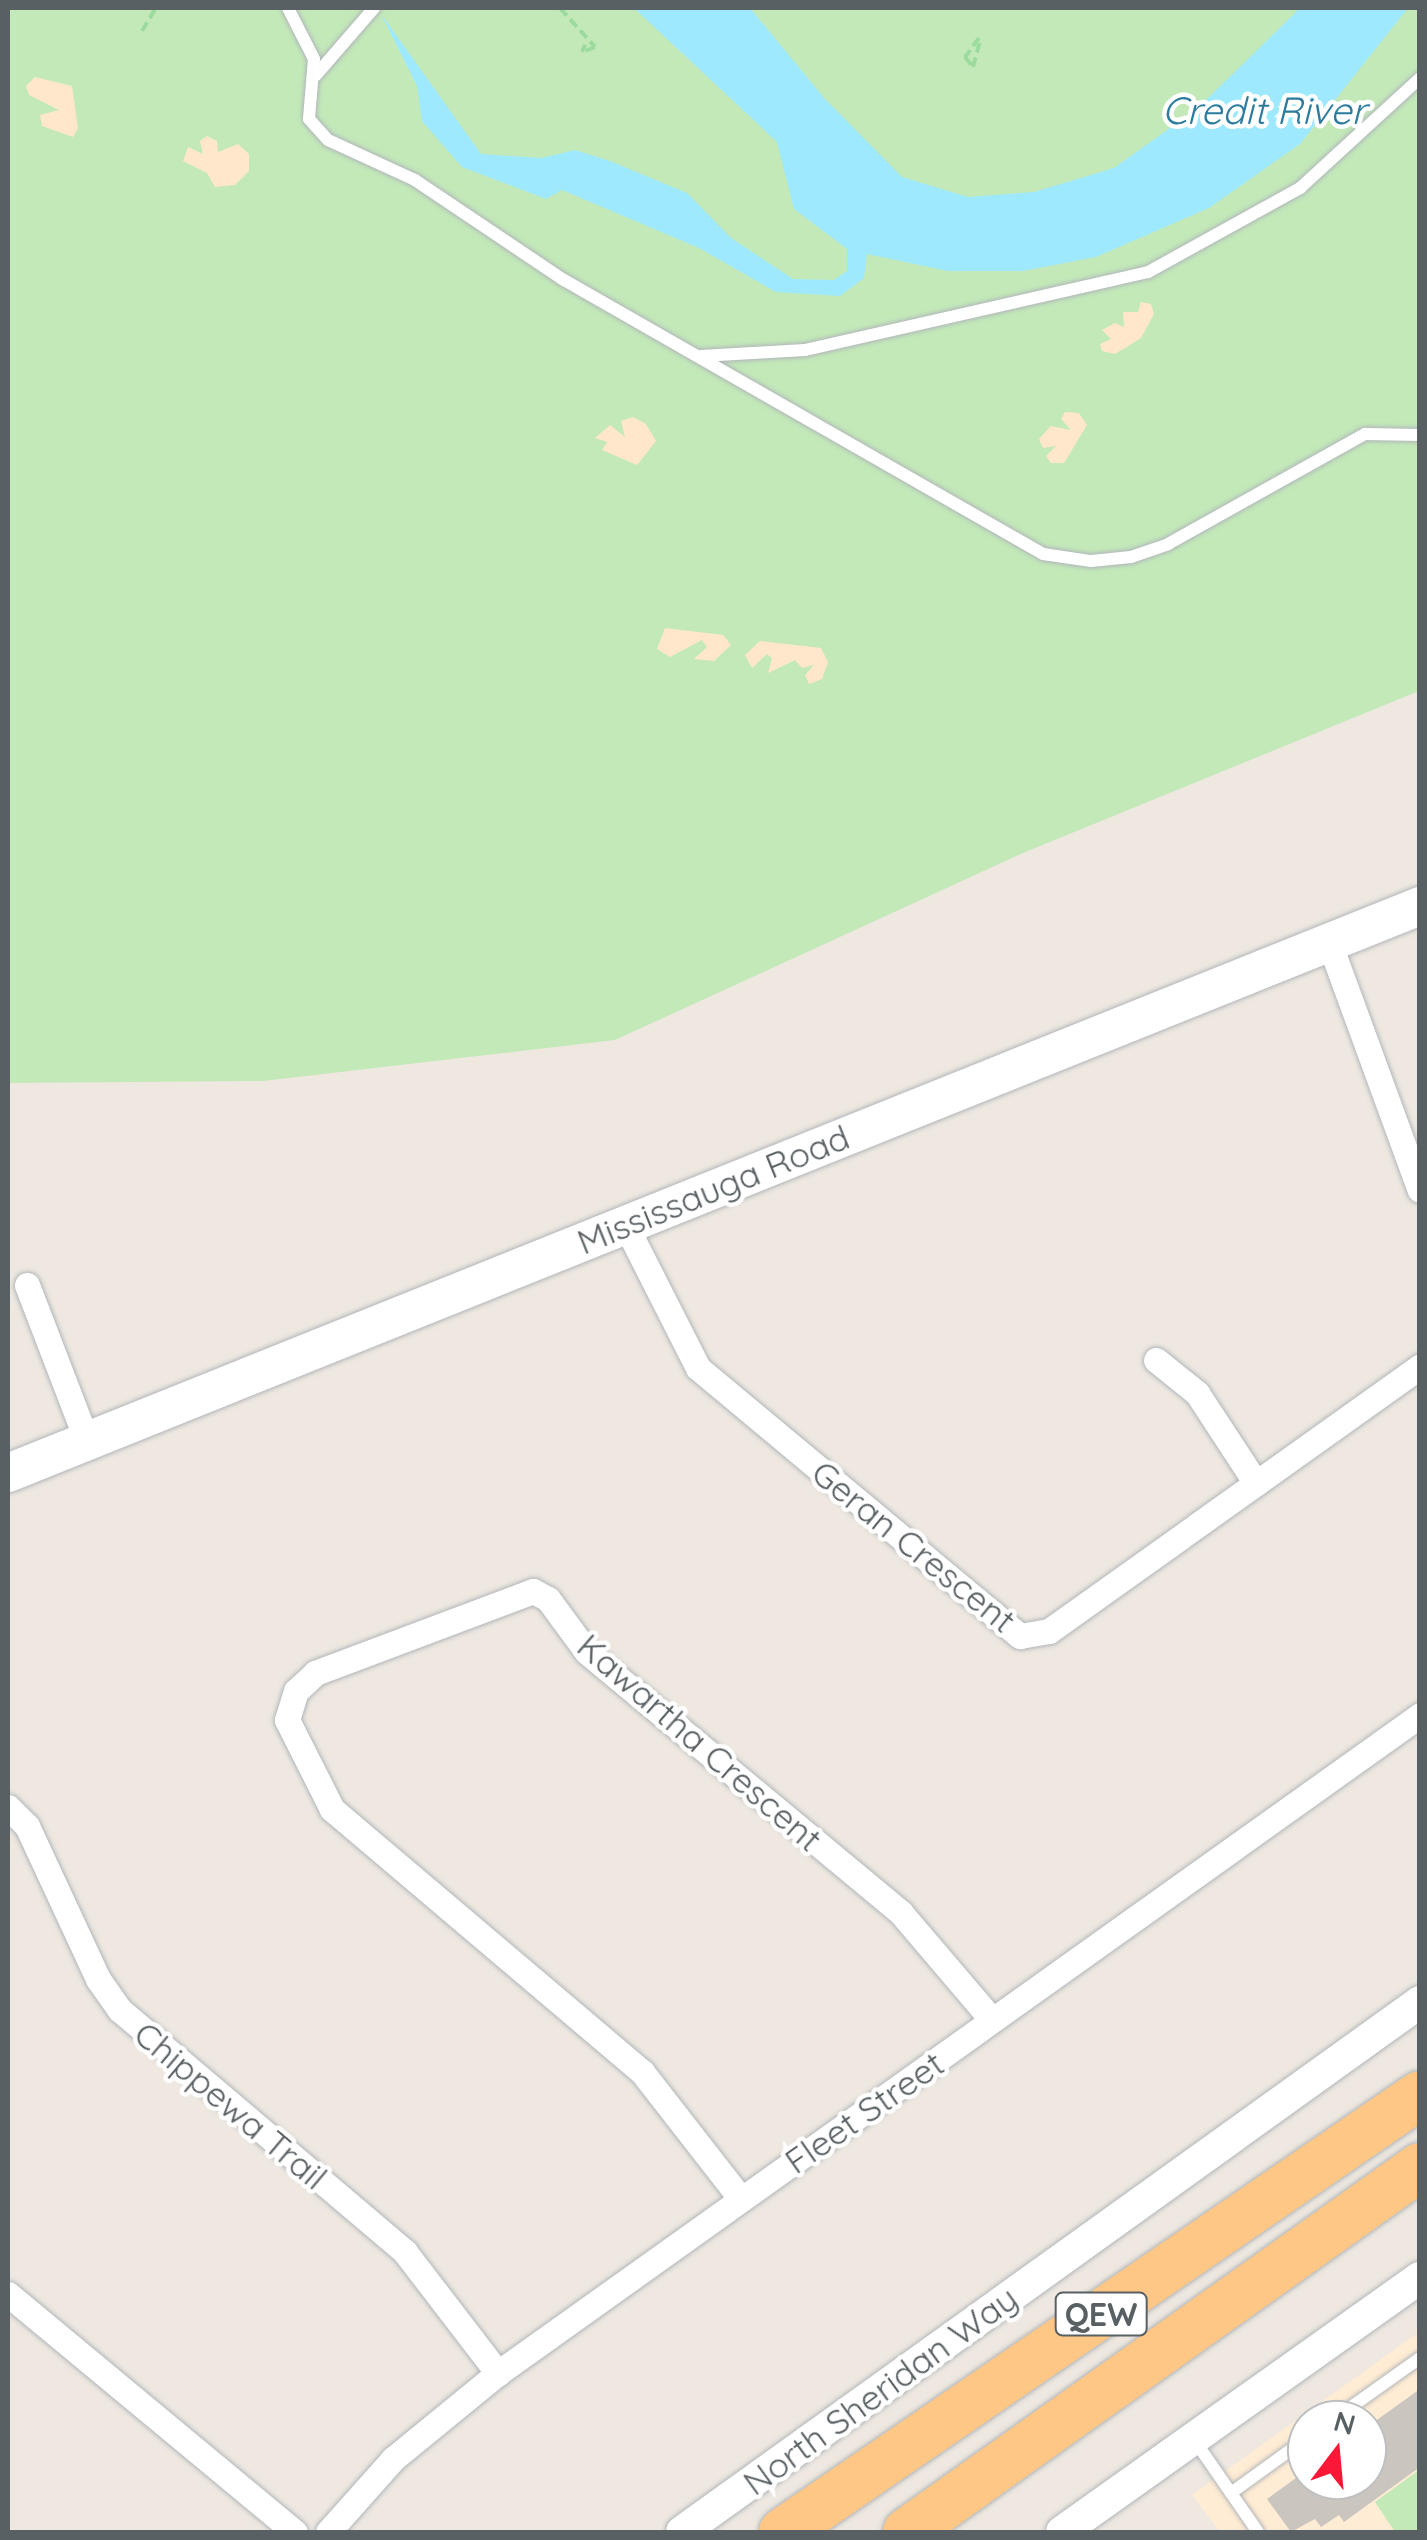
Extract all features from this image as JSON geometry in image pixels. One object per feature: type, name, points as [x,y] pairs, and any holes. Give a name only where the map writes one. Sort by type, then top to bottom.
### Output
[{"type":"highway","name":"QEW","points":[[783,2532],[1420,2094]]},
{"type":"highway","name":"QEW","points":[[907,2532],[1420,2166]]},
{"type":"main road","name":"Mississauga Road","points":[[8,1473],[1420,906]]},
{"type":"street","points":[[1329,942],[1420,1190]]},
{"type":"street","name":"Geran Crescent","points":[[625,1224],[698,1368],[1020,1636],[1049,1631],[1420,1366]]},
{"type":"street","points":[[26,1285],[87,1441]]},
{"type":"street","points":[[1156,1360],[1197,1393],[1256,1484]]},
{"type":"street","name":"Kawartha Crescent","points":[[741,2200],[642,2072],[332,1809],[288,1720],[296,1691],[315,1673],[534,1591],[548,1599],[587,1652],[901,1913],[992,2020]]},
{"type":"street","name":"Fleet Street","points":[[328,2532],[393,2459],[498,2373],[1420,1715]]},
{"type":"street","name":"Chippewa Trail","points":[[8,1807],[27,1826],[98,1979],[120,2010],[404,2252],[498,2373]]},
{"type":"street","name":"North Sheridan Way","points":[[682,2532],[1420,2002]]},
{"type":"street","points":[[1062,2532],[1420,2278]]},
{"type":"street","points":[[8,2294],[295,2532]]},
{"type":"lane","points":[[288,8],[306,38],[316,75],[309,118],[328,140],[415,180],[564,280],[1009,540],[1043,554],[1092,560],[1168,544],[1366,434],[1420,435]]},
{"type":"lane","points":[[316,75],[374,8]]},
{"type":"lane","points":[[700,356],[805,350],[1148,272],[1300,188],[1420,78]]},
{"type":"lane","points":[[1361,2400],[1420,2358]]},
{"type":"lane","points":[[1193,2439],[1258,2532]]},
{"type":"lane","points":[[1231,2492],[1287,2452]]},
{"type":"path","points":[[142,31],[156,8]]},
{"type":"path","points":[[560,8],[596,47],[582,52],[585,46]]},
{"type":"path","points":[[979,39],[973,67],[965,57],[979,39]]},
{"type":"shaded area","points":[[1419,2332],[1419,2532],[1220,2532],[1192,2495],[1287,2427],[1287,2500],[1387,2500],[1387,2400],[1324,2400]]},
{"type":"green space","points":[[8,8],[1419,8],[1419,691],[1023,853],[615,1040],[263,1081],[8,1083]]},
{"type":"green space","points":[[1419,2470],[1419,2532],[1395,2532],[1375,2502],[1387,2500],[1387,2493]]},
{"type":"sand","points":[[35,77],[72,86],[78,128],[73,137],[42,126],[40,115],[59,110],[29,95],[26,86]]},
{"type":"sand","points":[[207,136],[217,141],[218,152],[238,144],[249,154],[249,171],[235,185],[215,187],[207,173],[183,161],[188,147],[203,154],[200,141]]},
{"type":"sand","points":[[1141,302],[1151,304],[1154,314],[1141,338],[1115,354],[1102,351],[1100,344],[1111,339],[1102,330],[1115,323],[1124,327],[1123,312],[1138,312]]},
{"type":"sand","points":[[1065,412],[1079,413],[1087,425],[1064,463],[1051,463],[1046,456],[1056,446],[1043,448],[1039,439],[1051,426],[1071,430],[1061,419]]},
{"type":"sand","points":[[633,417],[646,424],[656,441],[637,465],[602,450],[607,442],[595,438],[610,425],[625,437],[621,421]]},
{"type":"sand","points":[[665,628],[723,635],[731,645],[714,661],[694,659],[707,647],[702,640],[670,657],[657,649]]},
{"type":"sand","points":[[760,641],[821,648],[828,662],[822,679],[809,684],[805,675],[814,665],[802,668],[795,660],[768,673],[772,658],[767,654],[752,668],[745,655]]},
{"type":"water","name":"Credit River","points":[[634,8],[750,8],[825,99],[902,177],[968,197],[1034,192],[1114,168],[1198,108],[1300,8],[1408,8],[1300,144],[1209,208],[1096,257],[1023,271],[948,271],[867,254],[864,278],[840,296],[776,292],[699,248],[562,190],[546,199],[462,167],[422,121],[417,86],[381,14],[481,154],[542,158],[575,150],[610,161],[687,193],[731,238],[793,279],[834,280],[847,271],[847,249],[794,209],[777,142]]},
{"type":"building","points":[[1420,2389],[1420,2467],[1387,2491],[1387,2413]]},
{"type":"building","points":[[1287,2484],[1287,2500],[1374,2500],[1344,2522],[1339,2515],[1321,2527],[1315,2519],[1291,2532],[1267,2499]]}]
